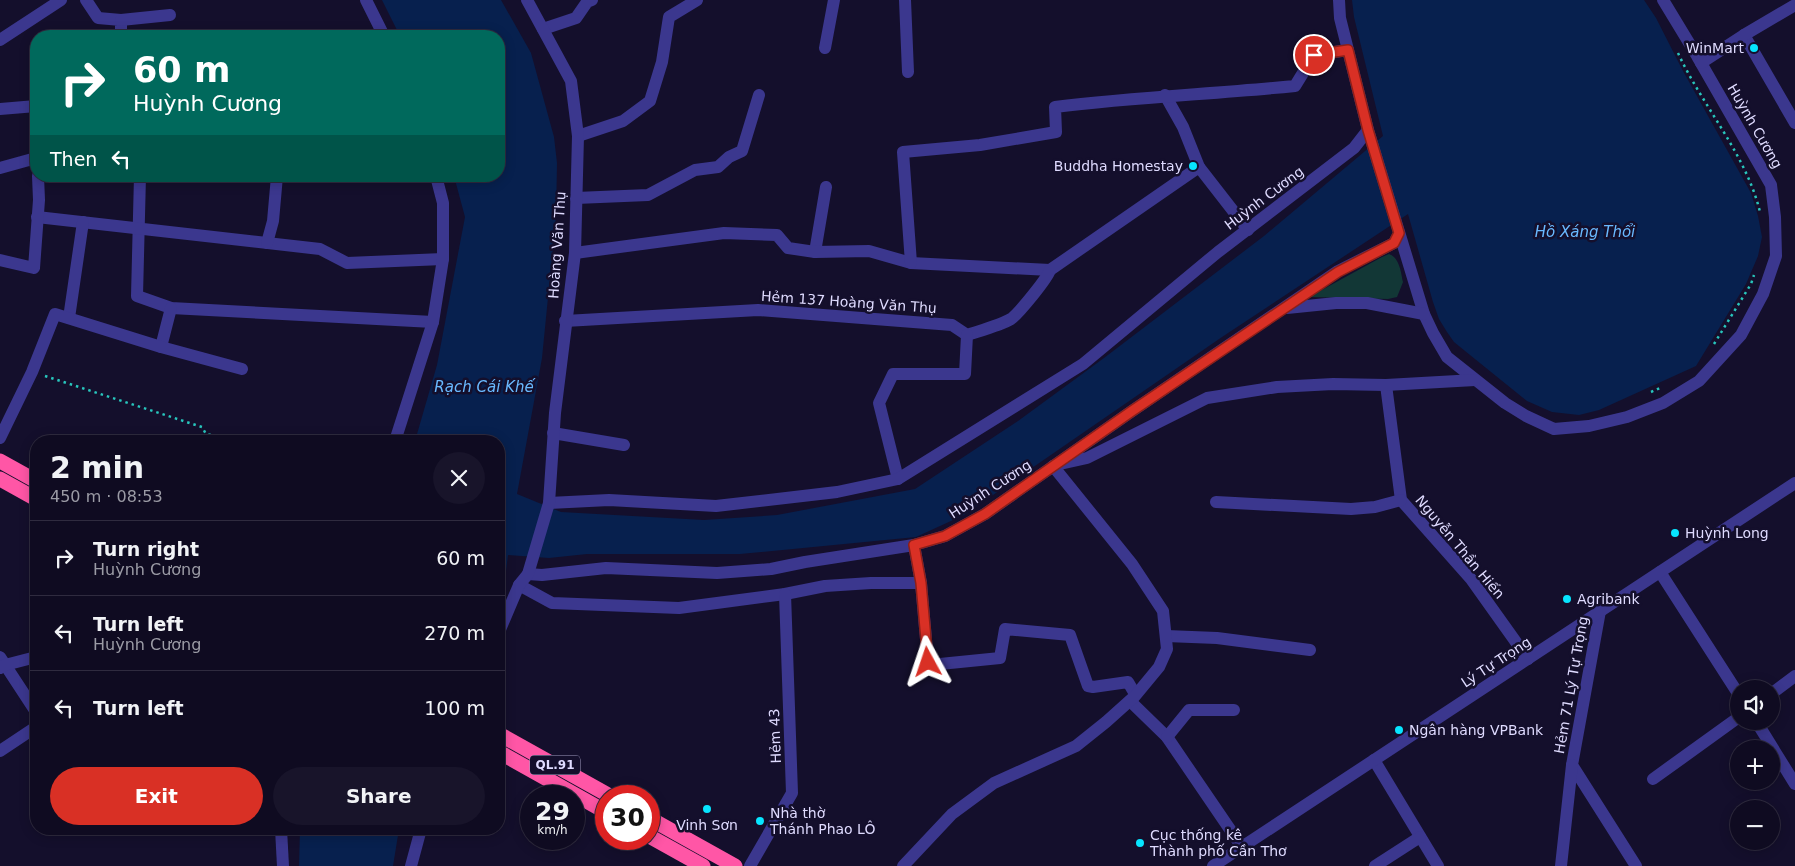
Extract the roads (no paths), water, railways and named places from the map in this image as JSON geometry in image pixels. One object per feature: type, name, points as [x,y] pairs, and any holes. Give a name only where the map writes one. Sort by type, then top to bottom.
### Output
[{"type":"highway","points":[[0,461],[30,478]]},
{"type":"highway","points":[[0,479],[30,496]]},
{"type":"highway","name":"QL.91","points":[[505,737],[595,788]]},
{"type":"highway","name":"QL.91","points":[[505,755],[595,806]]},
{"type":"highway","points":[[660,824],[735,866]]},
{"type":"highway","points":[[660,842],[703,866]]},
{"type":"street","points":[[0,40],[61,0]]},
{"type":"street","points":[[86,0],[98,18],[121,20],[170,15]]},
{"type":"street","points":[[366,0],[381,30]]},
{"type":"street","name":"Hoàng Văn Thụ","points":[[527,0],[571,82],[578,136],[575,253],[565,321],[553,433],[549,503],[528,574]]},
{"type":"street","points":[[543,28],[576,18],[587,2],[592,0]]},
{"type":"street","points":[[578,136],[623,121],[650,101],[662,62],[669,16],[697,0]]},
{"type":"street","points":[[825,48],[834,0]]},
{"type":"street","points":[[904,0],[908,72]]},
{"type":"street","name":"Huỳnh Cương","points":[[1339,0],[1340,18],[1370,135],[1398,231],[1424,314],[1432,333],[1447,357],[1475,380],[1505,403],[1526,416],[1554,429],[1589,426],[1627,417],[1664,403],[1699,381],[1741,335],[1763,294],[1776,256],[1776,217],[1771,184],[1663,0]]},
{"type":"street","points":[[1701,63],[1744,35],[1795,6]]},
{"type":"street","points":[[121,20],[121,30]]},
{"type":"street","points":[[1744,35],[1795,123]]},
{"type":"street","points":[[911,263],[903,152],[980,145],[1056,132],[1055,107],[1165,95],[1202,95],[1295,86],[1314,55],[1348,50]]},
{"type":"street","points":[[576,198],[648,195],[695,170],[718,167],[729,157],[742,151],[759,95]]},
{"type":"street","points":[[1165,95],[1183,126],[1199,167],[1248,230]]},
{"type":"street","points":[[0,109],[30,106]]},
{"type":"street","name":"Huỳnh Cương","points":[[549,503],[609,500],[716,506],[837,492],[898,479],[1083,364],[1218,252],[1370,135]]},
{"type":"street","points":[[0,168],[30,160]]},
{"type":"street","points":[[575,253],[724,233],[777,235],[788,248],[815,252],[869,251],[911,263],[1050,270],[1199,167]]},
{"type":"street","points":[[0,260],[34,268],[38,217],[38,182]]},
{"type":"street","points":[[140,182],[137,296],[171,308],[433,322]]},
{"type":"street","points":[[267,243],[273,221],[276,182]]},
{"type":"street","points":[[397,435],[433,322],[443,258],[443,203],[438,182]]},
{"type":"street","points":[[815,252],[826,187]]},
{"type":"street","points":[[38,217],[320,249],[347,263],[443,258]]},
{"type":"street","points":[[68,318],[83,222]]},
{"type":"street","name":"Huỳnh Cương","points":[[528,574],[542,575],[606,568],[717,573],[771,569],[914,545],[945,536],[985,514],[1052,466],[1338,272],[1394,243],[1398,231]]},
{"type":"street","points":[[898,479],[879,404],[893,374],[965,374],[967,335],[1011,318],[1049,275],[1050,270]]},
{"type":"street","points":[[1284,309],[1336,303],[1367,302],[1424,314]]},
{"type":"street","points":[[161,347],[171,308]]},
{"type":"street","name":"Hẻm 137 Hoàng Văn Thụ","points":[[565,321],[758,310],[952,325],[967,335]]},
{"type":"street","points":[[0,438],[32,372],[55,314],[161,347],[242,369]]},
{"type":"street","points":[[903,866],[952,814],[994,784],[1076,746],[1132,697],[1159,667],[1167,649],[1163,611],[1132,564],[1052,466],[1087,458],[1207,398],[1277,388],[1333,384],[1386,385],[1475,380]]},
{"type":"street","name":"Nguyễn Thần Hiến","points":[[1386,385],[1401,500],[1471,578],[1528,659]]},
{"type":"street","points":[[553,433],[624,444]]},
{"type":"street","name":"Lý Tự Trọng","points":[[1213,866],[1795,483]]},
{"type":"street","points":[[1216,502],[1351,509],[1375,507],[1401,500]]},
{"type":"street","points":[[914,545],[921,583],[928,662],[930,665],[1000,658],[1005,629],[1070,635],[1088,686],[1128,682],[1132,697],[1167,737],[1242,847]]},
{"type":"street","points":[[1660,572],[1730,681]]},
{"type":"street","points":[[505,618],[519,585],[528,574]]},
{"type":"street","points":[[519,585],[552,603],[679,608],[786,594],[825,586],[871,583],[921,583]]},
{"type":"street","name":"Hẻm 43","points":[[750,866],[792,793],[786,594]]},
{"type":"street","name":"Hẻm 71 Lý Tự Trọng","points":[[1561,866],[1572,765],[1600,611]]},
{"type":"street","points":[[1166,636],[1217,638],[1310,650]]},
{"type":"street","points":[[30,658],[2,663],[30,703]]},
{"type":"street","points":[[1780,687],[1795,676]]},
{"type":"street","points":[[1167,737],[1189,710],[1234,710]]},
{"type":"street","points":[[1653,779],[1730,723]]},
{"type":"street","points":[[1762,730],[1795,784]]},
{"type":"street","points":[[0,751],[30,731]]},
{"type":"street","points":[[1374,760],[1438,866]]},
{"type":"street","name":"Hẻm 71 Lý Tự Trọng","points":[[1572,765],[1636,866]]},
{"type":"street","points":[[281,835],[283,866]]},
{"type":"street","points":[[411,866],[419,835]]},
{"type":"street","points":[[1375,866],[1420,837]]},
{"type":"water","points":[[382,0],[501,0],[531,53],[554,137],[557,163],[556,217],[542,358],[517,494],[561,512],[704,520],[777,515],[915,489],[1018,421],[1104,358],[1264,236],[1383,136],[1354,17],[1352,0],[1644,0],[1656,18],[1683,71],[1751,193],[1762,237],[1758,256],[1746,284],[1696,366],[1599,410],[1579,415],[1552,412],[1527,401],[1454,342],[1439,319],[1408,214],[1222,337],[964,515],[916,537],[740,554],[587,554],[549,558],[508,555],[505,579],[505,435],[417,435],[437,365],[465,217],[456,182],[505,182],[505,30],[397,30]]},
{"type":"water","points":[[300,835],[398,835],[393,866],[299,866]]},
{"type":"place","name":"WinMart","points":[[1754,48]]},
{"type":"place","name":"Buddha Homestay","points":[[1193,166]]},
{"type":"place","name":"Huỳnh Long","points":[[1675,533]]},
{"type":"place","name":"Agribank","points":[[1567,599]]},
{"type":"place","name":"Ngân hàng VPBank","points":[[1399,730]]},
{"type":"place","name":"Vinh Sơn","points":[[707,809]]},
{"type":"place","name":"Nhà thờ Thánh Phao LÔ","points":[[760,821]]},
{"type":"place","name":"Cục thống kê Thành phố Cần Thơ","points":[[1140,843]]},
{"type":"water label","name":"Hồ Xáng Thổi","points":[[1585,232]]},
{"type":"water label","name":"Rạch Cái Khế","points":[[484,387]]}]
